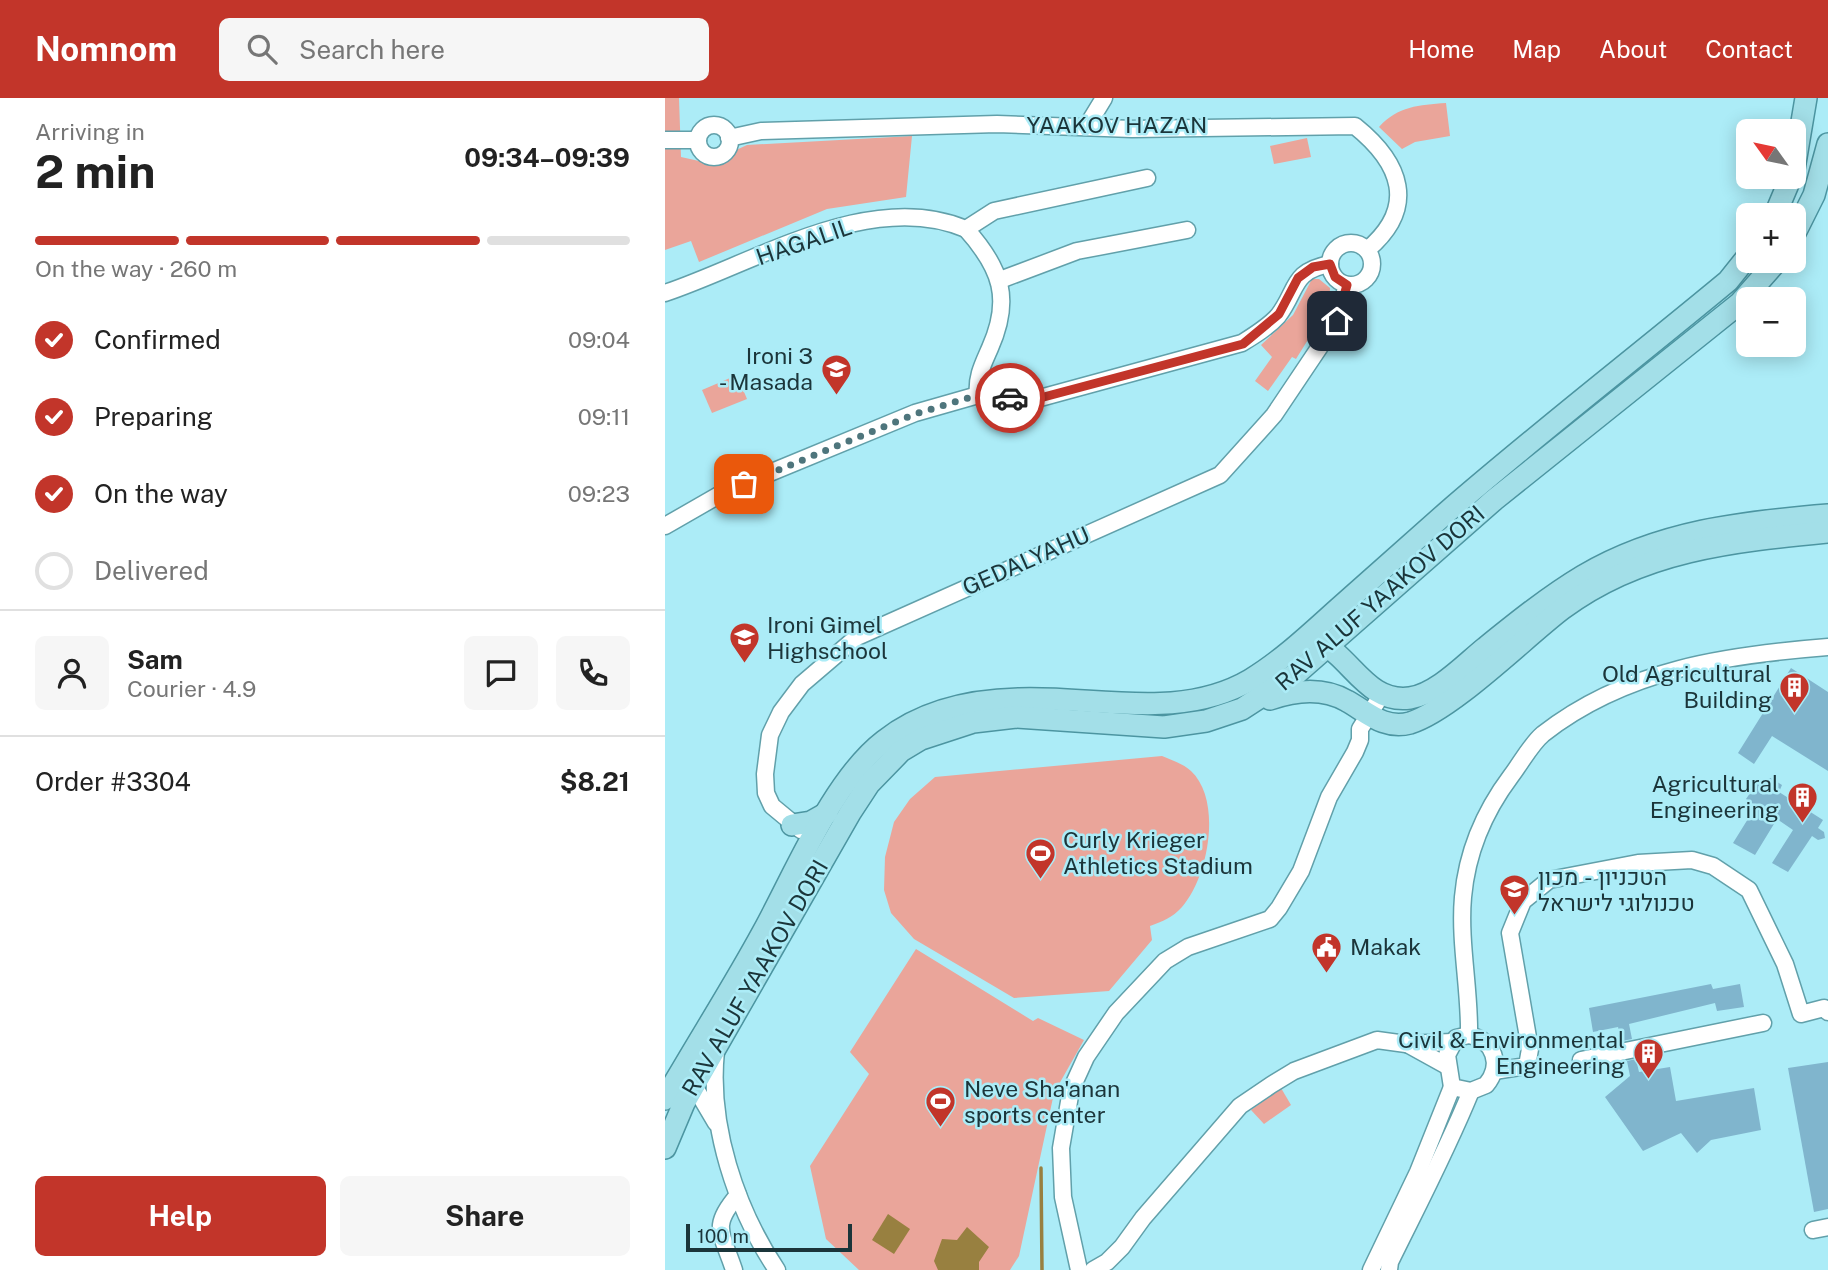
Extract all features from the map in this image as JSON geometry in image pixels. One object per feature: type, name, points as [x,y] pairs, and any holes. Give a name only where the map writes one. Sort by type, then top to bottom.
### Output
[{"type":"main road","points":[[1802,119],[1806,98]]},
{"type":"main road","points":[[1806,211],[1814,195],[1828,144]]},
{"type":"main road","name":"RAV ALUF YAAKOV DORI","points":[[668,1141],[693,1085],[716,1045],[811,822],[827,813],[855,768],[883,741],[909,724],[945,709],[1019,699],[1156,704],[1189,701],[1248,681],[1306,638],[1543,429],[1728,281],[1736,271]]},
{"type":"main road","name":"RAV ALUF YAAKOV DORI","points":[[665,1099],[804,857],[804,839],[808,834],[850,813],[883,767],[901,751],[941,731],[972,722],[1016,717],[1133,727],[1185,726],[1242,709],[1310,663],[1544,459],[1740,303],[1766,273]]},
{"type":"main road","points":[[1828,515],[1727,525],[1647,545],[1565,587],[1428,690],[1410,698],[1375,690],[1329,646],[1306,638],[1310,663],[1347,701],[1368,716],[1394,724],[1408,723],[1424,717],[1565,607],[1591,590],[1653,560],[1725,542],[1828,531]]},
{"type":"main road","points":[[1356,622],[1351,642],[1353,652],[1375,690]]},
{"type":"main road","points":[[1242,709],[1300,691],[1314,691],[1347,701]]},
{"type":"street","points":[[1087,126],[1104,98]]},
{"type":"street","name":"YAAKOV HAZAN","points":[[729,138],[775,131],[997,124],[1132,129],[1200,125],[1355,126],[1385,153],[1397,184],[1393,220],[1367,250]]},
{"type":"street","points":[[713,126],[723,129],[729,138],[726,152],[713,157],[701,150],[698,140],[703,130],[713,126]]},
{"type":"street","points":[[665,140],[698,140]]},
{"type":"street","points":[[978,395],[979,375],[999,328],[1002,303],[1000,280],[980,244],[966,229],[994,211],[1147,178]]},
{"type":"street","name":"HAGALIL","points":[[665,293],[842,225],[925,217],[944,219],[966,229]]},
{"type":"street","points":[[1000,280],[1077,251],[1187,230]]},
{"type":"street","points":[[1346,244],[1359,244],[1367,250],[1372,259],[1371,273],[1361,283],[1347,285],[1335,277],[1330,264],[1335,251],[1346,244]]},
{"type":"street","points":[[665,526],[726,491],[915,414],[978,395],[1040,398],[1243,344],[1279,314],[1298,278],[1313,267],[1330,264]]},
{"type":"street","name":"GEDALYAHU","points":[[808,834],[776,812],[768,799],[766,759],[776,723],[802,684],[857,637],[1220,475],[1274,415],[1330,332],[1344,302],[1347,285]]},
{"type":"street","points":[[1469,1035],[1463,898],[1475,836],[1493,800],[1541,736],[1605,693],[1665,672],[1748,654],[1828,647]]},
{"type":"street","points":[[1079,1270],[1063,1197],[1061,1157],[1064,1121],[1071,1090],[1086,1057],[1116,1013],[1165,961],[1188,947],[1270,919],[1279,908],[1301,871],[1317,822],[1355,752],[1360,740],[1360,729],[1368,716],[1375,690]]},
{"type":"street","points":[[1495,1071],[1527,1066],[1530,1049],[1510,933],[1523,901],[1549,880],[1612,868],[1692,860],[1713,866],[1749,890],[1785,964],[1801,1014],[1824,1008],[1828,1012]]},
{"type":"street","points":[[1581,1060],[1763,1023]]},
{"type":"street","points":[[1093,1270],[1107,1262],[1122,1247],[1225,1122],[1250,1098],[1294,1071],[1377,1040],[1406,1044],[1452,1042],[1469,1035],[1485,1041],[1494,1054],[1495,1071],[1486,1085],[1471,1091],[1452,1087]]},
{"type":"street","points":[[1371,1270],[1418,1172],[1452,1087],[1447,1066],[1452,1042]]},
{"type":"street","points":[[1406,1044],[1447,1066]]},
{"type":"street","points":[[716,1045],[715,1083],[720,1130],[739,1195],[777,1270]]},
{"type":"street","points":[[691,1056],[688,1072],[693,1085],[720,1130]]},
{"type":"street","points":[[1389,1270],[1390,1262],[1408,1224],[1441,1164],[1471,1091]]},
{"type":"street","points":[[668,1141],[680,1119],[693,1115],[701,1116],[720,1130]]},
{"type":"street","points":[[734,1270],[719,1225],[722,1213],[739,1195]]},
{"type":"shaded area","points":[[665,98],[679,98],[681,157],[708,163],[747,145],[912,136],[906,197],[827,209],[699,262],[691,241],[665,250]]},
{"type":"shaded area","points":[[1446,103],[1450,136],[1415,142],[1402,149],[1379,127],[1401,111]]},
{"type":"shaded area","points":[[1307,138],[1311,157],[1274,164],[1270,146]]},
{"type":"shaded area","points":[[1312,279],[1319,279],[1330,288],[1329,306],[1296,359],[1292,357],[1268,391],[1255,381],[1272,357],[1261,345],[1293,315]]},
{"type":"shaded area","points":[[737,375],[747,399],[712,413],[702,390]]},
{"type":"shaded area","name":"Curly Krieger Athletics Stadium","points":[[1162,756],[1191,771],[1201,784],[1207,801],[1209,820],[1205,859],[1199,878],[1182,907],[1171,917],[1150,926],[1152,940],[1109,991],[1014,998],[914,939],[891,913],[884,890],[885,857],[894,822],[910,799],[935,777]]},
{"type":"shaded area","name":"Neve Sha'anan sports center","points":[[916,949],[1033,1021],[1038,1018],[1084,1040],[1054,1093],[1019,1256],[1010,1270],[859,1270],[826,1239],[810,1166],[869,1074],[850,1052]]},
{"type":"shaded area","points":[[1281,1088],[1291,1105],[1264,1124],[1251,1110]]},
{"type":"shaded area","points":[[888,1214],[910,1229],[894,1254],[872,1240]]},
{"type":"shaded area","points":[[967,1227],[989,1247],[979,1262],[979,1270],[938,1270],[934,1261],[942,1239],[957,1240]]},
{"type":"building","name":"Old Agricultural Building","points":[[1791,668],[1828,692],[1828,771],[1772,736],[1754,764],[1738,753]]},
{"type":"building","name":"Agricultural Engineering","points":[[1771,778],[1782,785],[1779,792],[1823,820],[1818,828],[1824,832],[1825,838],[1818,840],[1812,836],[1788,872],[1772,863],[1793,830],[1777,819],[1755,855],[1733,843],[1756,806],[1746,799],[1759,780]]},
{"type":"building","points":[[1711,984],[1713,989],[1740,984],[1744,1007],[1717,1011],[1715,1003],[1629,1024],[1632,1039],[1622,1041],[1618,1027],[1593,1032],[1589,1008]]},
{"type":"building","points":[[1636,1059],[1639,1072],[1670,1067],[1676,1101],[1754,1088],[1761,1130],[1711,1140],[1697,1153],[1681,1133],[1643,1151],[1605,1097],[1630,1076],[1627,1061]]},
{"type":"building","points":[[1828,1062],[1828,1209],[1814,1212],[1788,1068]]},
{"type":"waterway","points":[[1041,1168],[1042,1270]]},
{"type":"way so far","points":[[744,484],[915,414],[978,395],[1010,398]]},
{"type":"place","name":"Ironi 3 - Masada","points":[[836,396]]},
{"type":"place","name":"Ironi Gimel Highschool","points":[[744,665]]},
{"type":"place","name":"Old Agricultural Building","points":[[1795,714]]},
{"type":"place","name":"Agricultural Engineering","points":[[1802,824]]},
{"type":"place","name":"Curly Krieger Athletics Stadium","points":[[1040,880]]},
{"type":"place","name":"הטכניון - מכון טכנולוגי לישראל","points":[[1515,917]]},
{"type":"place","name":"Makak","points":[[1327,974]]},
{"type":"place","name":"Civil & Environmental Engineering","points":[[1648,1080]]},
{"type":"place","name":"Neve Sha'anan sports center","points":[[941,1129]]},
{"type":"route","points":[[1010,398],[1040,398],[1243,344],[1262,331],[1279,314],[1298,278],[1313,267],[1330,264],[1335,277],[1347,285],[1337,321]]}]
